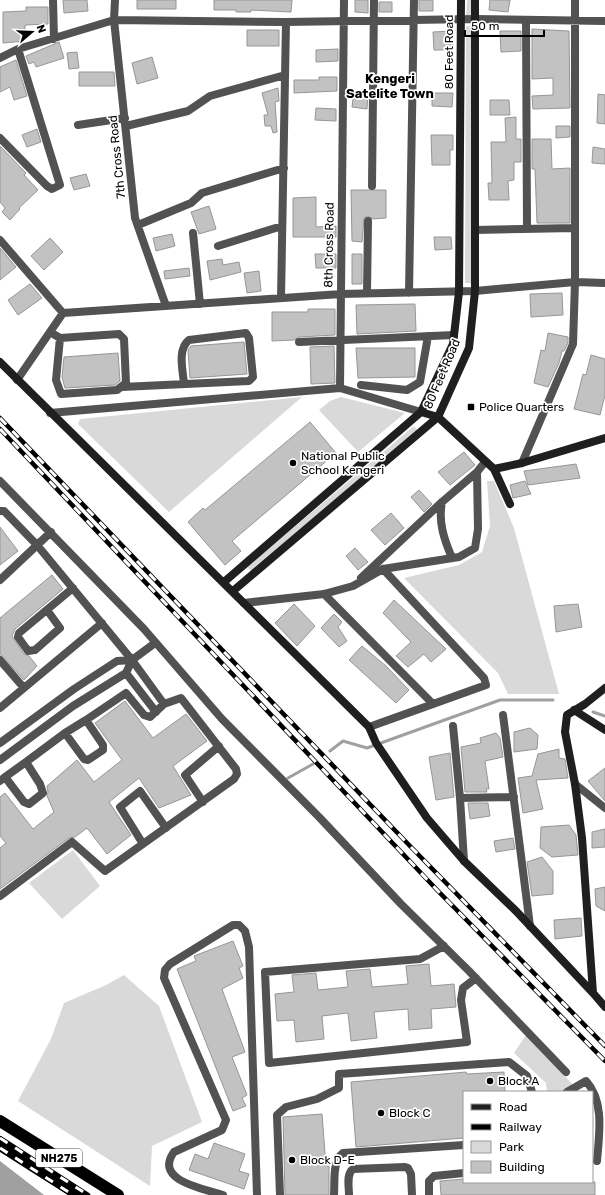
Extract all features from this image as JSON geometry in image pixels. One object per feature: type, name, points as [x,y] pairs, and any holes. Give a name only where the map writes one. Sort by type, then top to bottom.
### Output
[{"type":"highway","name":"NH275","points":[[0,1122],[118,1195]]},
{"type":"highway","name":"NH275","points":[[0,1145],[79,1195]]},
{"type":"street","points":[[52,0],[54,39]]},
{"type":"street","name":"7th Cross Road","points":[[115,0],[114,20],[138,226],[166,306]]},
{"type":"street","name":"8th Cross Road","points":[[340,388],[344,0]]},
{"type":"street","points":[[372,186],[375,19],[374,0]]},
{"type":"street","points":[[409,292],[414,0]]},
{"type":"street","name":"80 Feet Road","points":[[224,582],[421,412],[453,344],[459,292],[461,0]]},
{"type":"street","name":"80 Feet Road","points":[[234,591],[438,417],[469,348],[475,291],[475,0]]},
{"type":"street","points":[[522,463],[573,344],[575,282],[575,0]]},
{"type":"street","points":[[0,58],[18,49],[114,20],[344,22],[375,19],[475,19],[605,22]]},
{"type":"street","points":[[526,20],[527,228]]},
{"type":"street","points":[[281,298],[286,22]]},
{"type":"street","points":[[0,138],[47,186],[52,189],[60,185],[18,49]]},
{"type":"street","points":[[78,125],[125,122],[188,111],[210,96],[285,75]]},
{"type":"street","points":[[138,226],[191,203],[202,192],[284,168]]},
{"type":"street","points":[[367,293],[368,221]]},
{"type":"street","points":[[218,246],[282,226]]},
{"type":"street","points":[[475,230],[575,228]]},
{"type":"street","points":[[193,234],[200,304]]},
{"type":"street","points":[[0,240],[63,314]]},
{"type":"street","points":[[17,380],[63,314],[341,294],[459,292],[575,282],[605,283]]},
{"type":"street","points":[[50,332],[60,338],[119,334],[124,339],[126,383],[117,390],[61,394],[56,380],[60,338]]},
{"type":"street","points":[[122,387],[249,381],[253,377],[249,338],[246,333],[189,340],[185,343],[182,349],[184,384]]},
{"type":"street","points":[[299,342],[454,335]]},
{"type":"street","points":[[361,385],[407,390],[414,387],[420,382],[428,336]]},
{"type":"street","points":[[0,362],[50,413],[234,591],[244,603],[369,727],[378,745],[427,818],[464,861],[530,926],[605,1007]]},
{"type":"street","points":[[50,413],[340,388],[438,417],[494,469],[510,504]]},
{"type":"street","points":[[494,469],[522,463],[605,438]]},
{"type":"street","points":[[353,586],[442,502],[477,472],[485,462]]},
{"type":"street","points":[[244,603],[324,594],[353,586],[383,569],[459,557],[475,548],[478,529],[477,472]]},
{"type":"street","points":[[0,481],[144,628],[155,643],[222,719],[566,1072]]},
{"type":"street","points":[[442,502],[439,516],[444,539],[452,558]]},
{"type":"street","points":[[0,511],[4,511],[37,545],[132,660],[164,704]]},
{"type":"street","points":[[0,580],[51,532]]},
{"type":"street","points":[[369,727],[486,684],[484,678],[383,569]]},
{"type":"street","points":[[46,610],[60,628],[35,650],[28,651],[18,637],[19,633],[46,610],[73,588]]},
{"type":"street","points":[[324,594],[433,704]]},
{"type":"street","points":[[0,708],[102,623]]},
{"type":"street","points":[[0,760],[73,706],[126,673],[132,660],[155,643]]},
{"type":"street","points":[[0,660],[24,688]]},
{"type":"street","points":[[0,743],[74,689],[117,661],[132,660]]},
{"type":"street","points":[[126,673],[156,712]]},
{"type":"street","points":[[593,993],[582,838],[575,784],[565,732],[567,715],[605,688]]},
{"type":"street","points":[[0,896],[72,842],[105,871],[203,802],[234,779],[237,774],[236,769],[181,698],[164,704],[150,717],[144,715],[126,693],[65,733],[3,779],[24,802],[29,804],[43,793],[40,784],[26,762]]},
{"type":"street","points":[[574,710],[605,730]]},
{"type":"street","points":[[503,715],[530,926]]},
{"type":"street","points":[[65,733],[84,759],[88,760],[103,750],[103,745],[86,720]]},
{"type":"street","points":[[453,726],[464,861]]},
{"type":"street","points":[[203,802],[185,775],[219,746]]},
{"type":"street","points":[[575,784],[605,808]]},
{"type":"street","points":[[144,844],[120,808],[140,791],[166,828]]},
{"type":"street","points":[[460,798],[514,797]]},
{"type":"street","points":[[224,1195],[184,1183],[171,1174],[168,1165],[169,1158],[174,1152],[222,1130],[226,1120],[164,978],[165,970],[170,964],[233,925],[239,925],[245,931],[249,946],[257,1195]]},
{"type":"street","points":[[444,946],[420,959],[265,972],[269,1063],[467,1042],[461,1000],[463,988],[476,978]]},
{"type":"street","points":[[280,1195],[277,1115],[286,1107],[317,1099],[339,1088],[339,1074],[509,1062],[527,1076],[532,1091]]},
{"type":"street","points":[[569,1091],[586,1081],[592,1091]]},
{"type":"street","points":[[593,1094],[600,1114],[598,1161]]},
{"type":"street","points":[[334,1195],[336,1164],[343,1153],[463,1145]]},
{"type":"street","points":[[349,1195],[349,1173],[353,1169],[405,1167],[408,1168],[411,1174],[412,1195]]},
{"type":"street","points":[[429,1195],[429,1181],[434,1176],[463,1173]]},
{"type":"green space","points":[[467,0],[472,0],[472,16],[466,16]]},
{"type":"green space","points":[[466,26],[472,26],[471,283],[465,283]]},
{"type":"green space","points":[[302,397],[169,512],[78,424],[80,419]]},
{"type":"green space","points":[[341,397],[405,413],[358,452],[319,410],[330,401]]},
{"type":"green space","points":[[414,426],[417,430],[251,571],[247,567]]},
{"type":"green space","points":[[487,481],[494,481],[514,528],[559,694],[508,694],[498,673],[404,578],[459,565],[482,552],[490,526]]},
{"type":"green space","points":[[73,850],[100,886],[62,919],[29,883]]},
{"type":"green space","points":[[124,975],[159,1006],[202,1122],[152,1146],[150,1186],[18,1101],[51,1039],[64,1003],[106,985]]},
{"type":"green space","points":[[526,1035],[579,1091],[547,1091],[546,1083],[514,1053]]},
{"type":"shaded area","points":[[0,1161],[44,1195],[0,1195]]},
{"type":"building","points":[[63,0],[87,0],[88,11],[64,13]]},
{"type":"building","points":[[137,0],[176,0],[176,9],[137,9]]},
{"type":"building","points":[[214,0],[292,0],[291,12],[251,10],[251,12],[236,12],[236,10],[214,10]]},
{"type":"building","points":[[355,0],[368,0],[368,13],[355,12]]},
{"type":"building","points":[[419,0],[433,0],[433,11],[419,11]]},
{"type":"building","points":[[490,0],[510,0],[508,12],[489,10]]},
{"type":"building","points":[[379,2],[392,2],[392,12],[379,12]]},
{"type":"building","points":[[26,7],[48,7],[48,24],[25,25],[25,41],[3,43],[3,12],[26,11]]},
{"type":"building","points":[[532,29],[569,31],[570,108],[533,109],[532,96],[553,95],[553,78],[532,79]]},
{"type":"building","points":[[247,30],[279,30],[279,46],[247,46]]},
{"type":"building","points":[[452,31],[453,50],[434,50],[433,32]]},
{"type":"building","points":[[500,31],[521,31],[521,51],[501,52]]},
{"type":"building","points":[[59,42],[64,58],[36,67],[34,62],[29,64],[26,56]]},
{"type":"building","points":[[338,49],[338,61],[316,62],[316,50]]},
{"type":"building","points":[[77,52],[79,68],[69,69],[67,53]]},
{"type":"building","points":[[152,57],[158,78],[137,84],[132,63]]},
{"type":"building","points":[[16,60],[27,96],[14,100],[10,87],[0,92],[0,67]]},
{"type":"building","points":[[79,72],[114,72],[115,86],[79,86]]},
{"type":"building","points":[[319,77],[337,77],[337,91],[294,93],[294,80],[319,80]]},
{"type":"building","points":[[278,88],[279,101],[275,102],[277,132],[273,133],[271,126],[265,126],[264,115],[268,115],[262,93]]},
{"type":"building","points":[[354,91],[368,92],[367,109],[352,107]]},
{"type":"building","points":[[432,93],[453,93],[452,107],[432,106]]},
{"type":"building","points":[[598,94],[605,95],[605,124],[597,123]]},
{"type":"building","points":[[490,100],[509,100],[510,115],[490,115]]},
{"type":"building","points":[[316,108],[336,109],[336,121],[315,120]]},
{"type":"building","points":[[516,117],[516,139],[521,139],[521,162],[514,162],[514,180],[508,181],[509,200],[489,200],[488,183],[492,183],[491,142],[506,142],[505,118]]},
{"type":"building","points":[[556,126],[570,126],[570,137],[556,138]]},
{"type":"building","points":[[37,129],[41,142],[27,147],[22,135]]},
{"type":"building","points":[[431,135],[453,135],[453,150],[450,150],[450,165],[432,165]]},
{"type":"building","points":[[532,139],[551,139],[552,169],[570,168],[570,223],[537,223],[535,169],[532,169]]},
{"type":"building","points":[[0,146],[26,173],[24,175],[38,190],[19,208],[20,209],[10,220],[2,212],[5,208],[0,202]]},
{"type":"building","points":[[593,147],[605,149],[605,164],[592,163]]},
{"type":"building","points":[[86,174],[90,186],[74,190],[70,178]]},
{"type":"building","points":[[351,190],[386,190],[386,218],[373,219],[368,216],[364,218],[362,242],[352,241]]},
{"type":"building","points":[[316,197],[316,227],[336,226],[336,237],[293,237],[293,198]]},
{"type":"building","points":[[209,206],[216,229],[199,234],[191,212]]},
{"type":"building","points":[[172,234],[175,246],[156,251],[153,238]]},
{"type":"building","points":[[434,237],[451,237],[452,249],[435,250]]},
{"type":"building","points":[[50,238],[63,252],[44,270],[31,256]]},
{"type":"building","points":[[0,248],[16,267],[0,280]]},
{"type":"building","points":[[315,254],[336,254],[336,268],[316,268]]},
{"type":"building","points":[[352,254],[362,254],[362,284],[352,284]]},
{"type":"building","points":[[222,259],[223,265],[239,262],[241,272],[210,280],[207,261]]},
{"type":"building","points":[[189,268],[190,276],[165,279],[164,271]]},
{"type":"building","points":[[259,271],[261,291],[247,293],[244,273]]},
{"type":"building","points":[[30,284],[42,298],[18,315],[8,300]]},
{"type":"building","points":[[562,293],[563,315],[531,317],[530,294]]},
{"type":"building","points":[[415,304],[416,331],[357,334],[356,305]]},
{"type":"building","points":[[308,309],[335,309],[335,335],[299,337],[294,340],[272,341],[272,312],[308,312]]},
{"type":"building","points":[[548,333],[568,337],[568,343],[564,351],[562,351],[559,363],[548,387],[534,383],[541,350],[545,351]]},
{"type":"building","points":[[244,342],[247,374],[190,378],[188,350],[191,346]]},
{"type":"building","points":[[334,346],[335,383],[311,384],[310,347]]},
{"type":"building","points":[[356,348],[415,348],[415,377],[358,378]]},
{"type":"building","points":[[118,353],[120,381],[115,385],[65,388],[62,377],[64,357]]},
{"type":"building","points":[[591,355],[605,359],[605,395],[600,415],[574,409],[583,374],[586,375]]},
{"type":"building","points":[[310,422],[336,453],[232,541],[241,551],[225,565],[188,522],[203,508],[205,510]]},
{"type":"building","points":[[464,452],[475,465],[450,485],[438,472]]},
{"type":"building","points":[[576,464],[580,478],[528,485],[524,471]]},
{"type":"building","points":[[525,481],[531,494],[513,498],[510,485]]},
{"type":"building","points":[[419,490],[432,504],[424,512],[411,497]]},
{"type":"building","points":[[391,513],[404,528],[385,545],[371,530]]},
{"type":"building","points":[[0,527],[18,551],[0,565]]},
{"type":"building","points":[[355,548],[368,562],[358,570],[346,556]]},
{"type":"building","points":[[52,575],[63,589],[15,629],[12,636],[24,654],[29,656],[37,666],[24,680],[0,654],[0,618]]},
{"type":"building","points":[[394,600],[446,649],[431,662],[424,654],[408,667],[396,656],[411,642],[383,613]]},
{"type":"building","points":[[294,604],[315,626],[297,646],[275,623]]},
{"type":"building","points":[[578,604],[582,627],[556,632],[554,606]]},
{"type":"building","points":[[334,614],[342,622],[338,627],[347,641],[339,647],[321,628]]},
{"type":"building","points":[[362,646],[386,666],[409,690],[396,703],[349,660]]},
{"type":"building","points":[[125,701],[153,738],[186,714],[207,741],[173,766],[191,795],[159,808],[139,778],[109,802],[131,835],[107,854],[87,828],[75,837],[69,838],[0,889],[0,848],[6,843],[0,836],[0,797],[5,793],[33,829],[54,812],[47,796],[47,786],[77,760],[94,782],[122,760],[95,723]]},
{"type":"building","points":[[530,728],[538,735],[537,749],[514,752],[514,732]]},
{"type":"building","points":[[496,733],[500,738],[503,757],[485,761],[489,789],[486,789],[487,792],[465,792],[461,747],[481,743],[480,738]]},
{"type":"building","points":[[559,749],[559,758],[565,759],[568,778],[536,780],[543,809],[523,813],[518,778],[532,776],[538,754]]},
{"type":"building","points":[[450,753],[454,797],[436,800],[429,757]]},
{"type":"building","points":[[605,768],[605,801],[588,781]]},
{"type":"building","points":[[468,803],[488,803],[490,816],[470,819]]},
{"type":"building","points":[[569,825],[576,835],[578,855],[552,857],[540,848],[541,827]]},
{"type":"building","points":[[605,829],[605,847],[592,848],[592,832]]},
{"type":"building","points":[[513,838],[515,849],[496,852],[494,841]]},
{"type":"building","points":[[542,857],[553,871],[553,894],[532,896],[527,862]]},
{"type":"building","points":[[605,887],[605,911],[596,906],[595,889]]},
{"type":"building","points":[[581,918],[582,936],[555,939],[554,920]]},
{"type":"building","points":[[233,941],[243,966],[239,968],[243,978],[222,989],[245,1052],[232,1057],[247,1095],[242,1098],[246,1106],[233,1111],[177,969],[196,961],[194,956]]},
{"type":"building","points":[[429,964],[431,986],[454,984],[456,1007],[431,1009],[432,1028],[409,1030],[408,1009],[374,1012],[377,1038],[351,1041],[348,1013],[322,1016],[324,1039],[296,1042],[294,1020],[277,1021],[275,994],[294,992],[292,975],[316,973],[318,990],[348,987],[346,971],[370,969],[372,987],[408,984],[406,966]]},
{"type":"building","points":[[466,1072],[467,1074],[504,1072],[505,1091],[463,1091],[463,1138],[356,1147],[351,1082]]},
{"type":"building","name":"Block D-E","points":[[322,1114],[326,1166],[329,1166],[329,1195],[285,1195],[283,1117]]},
{"type":"building","points":[[214,1143],[245,1154],[239,1171],[249,1174],[244,1189],[189,1170],[195,1154],[208,1159]]},
{"type":"building","points":[[463,1179],[463,1183],[595,1182],[595,1195],[441,1195],[440,1181]]},
{"type":"waterway","points":[[330,751],[343,741],[367,748],[500,700],[553,700]]},
{"type":"waterway","points":[[593,712],[605,716]]},
{"type":"waterway","points":[[288,778],[313,764]]},
{"type":"railway","points":[[0,418],[410,846],[605,1046]]},
{"type":"railway","points":[[0,429],[439,892],[605,1061]]},
{"type":"railway","points":[[0,1138],[88,1195]]},
{"type":"railway","points":[[0,1148],[73,1195]]},
{"type":"place","name":"Police Quarters","points":[[471,407]]},
{"type":"place","name":"National Public School Kengeri","points":[[293,463]]},
{"type":"place","name":"Block A","points":[[490,1081]]},
{"type":"place","name":"Block C","points":[[381,1113]]},
{"type":"place","name":"Block D-E","points":[[292,1160]]},
{"type":"district","name":"Kengeri Satelite Town","points":[[390,86]]}]
